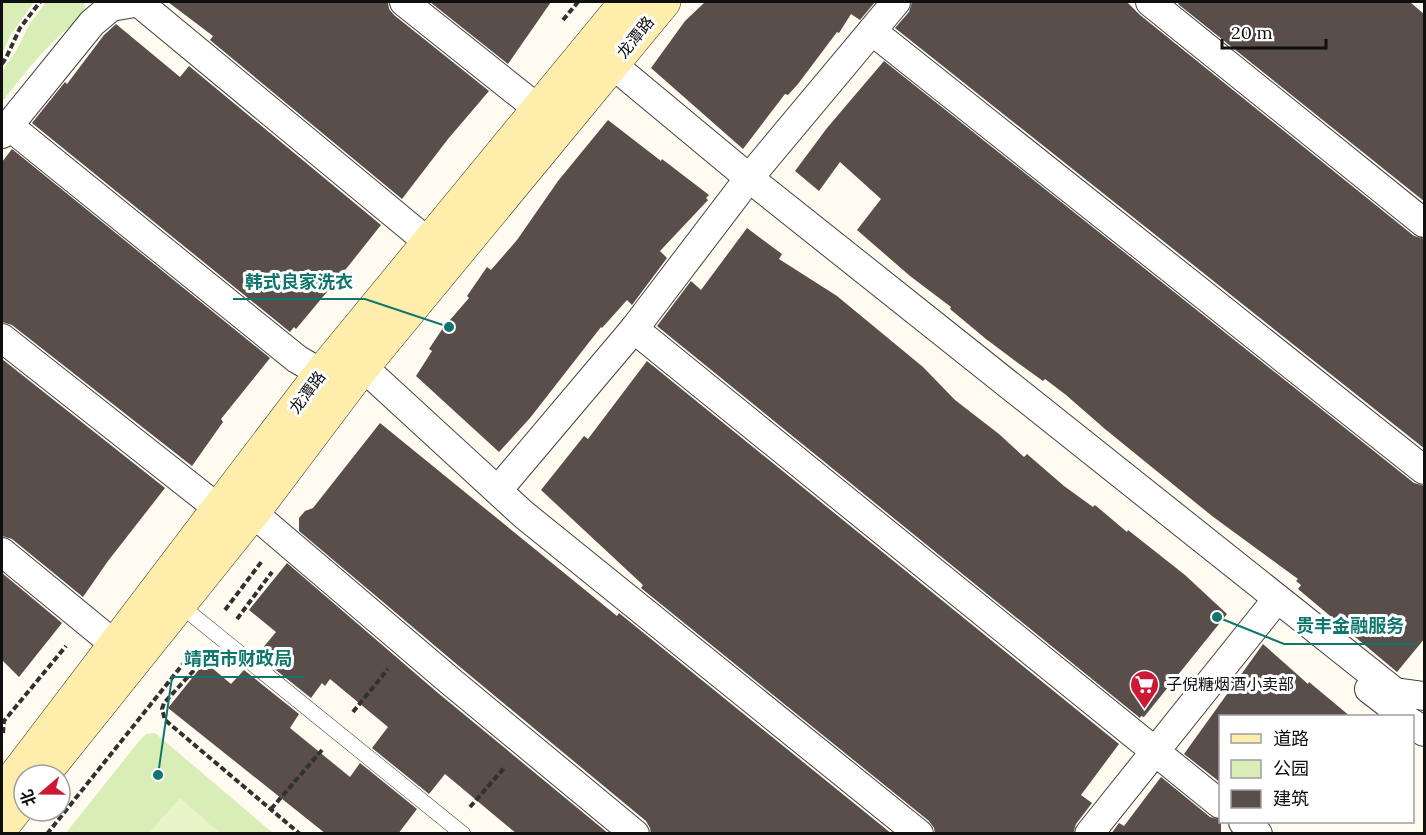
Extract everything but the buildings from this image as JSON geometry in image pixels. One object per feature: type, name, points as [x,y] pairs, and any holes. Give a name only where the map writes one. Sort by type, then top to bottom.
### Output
[{"type":"main road","name":"龙潭路","points":[[31,763],[114,644],[321,373],[626,2]]},
{"type":"main road","name":"龙潭路","points":[[35,763],[180,605],[363,367],[664,2]]},
{"type":"main road","name":"龙潭路","points":[[2,827],[12,798]]},
{"type":"street","points":[[321,373],[297,359],[5,130],[92,23],[111,8],[139,2],[428,242]]},
{"type":"street","points":[[404,2],[537,108]]},
{"type":"street","points":[[498,490],[634,329],[744,185],[896,2]]},
{"type":"street","points":[[1150,2],[1425,223]]},
{"type":"street","points":[[872,31],[1425,470]]},
{"type":"street","points":[[607,73],[744,185],[1272,604],[1413,704],[1425,732]]},
{"type":"street","points":[[634,329],[1219,802]]},
{"type":"street","points":[[2,338],[219,509]]},
{"type":"street","points":[[363,367],[523,514],[919,834]]},
{"type":"street","points":[[253,513],[635,834]]},
{"type":"street","points":[[2,552],[114,644]]},
{"type":"street","points":[[1089,834],[1272,604]]},
{"type":"street","points":[[1244,823],[1258,834]]},
{"type":"lane","points":[[180,605],[458,830]]},
{"type":"path","points":[[2,64],[20,28],[40,2]]},
{"type":"path","points":[[281,537],[217,634],[164,703],[162,715],[165,720],[300,834]]},
{"type":"path","points":[[47,834],[276,567]]},
{"type":"path","points":[[271,809],[394,662]]},
{"type":"path","points":[[458,830],[512,759]]},
{"type":"green space","points":[[2,2],[34,2],[10,36],[2,55]]},
{"type":"green space","points":[[46,2],[84,2],[86,11],[43,52],[2,102],[2,71],[15,53],[29,25]]},
{"type":"green space","points":[[155,733],[273,833],[65,834],[140,740],[146,734]]},
{"type":"green space","points":[[180,798],[220,833],[149,833]]},
{"type":"place","name":"韩式良家洗衣","points":[[449,327]]},
{"type":"place","name":"贵丰金融服务","points":[[1217,617]]},
{"type":"place","name":"子倪糖烟酒小卖部","points":[[1145,710]]},
{"type":"place","name":"靖西市财政局","points":[[158,775]]}]
